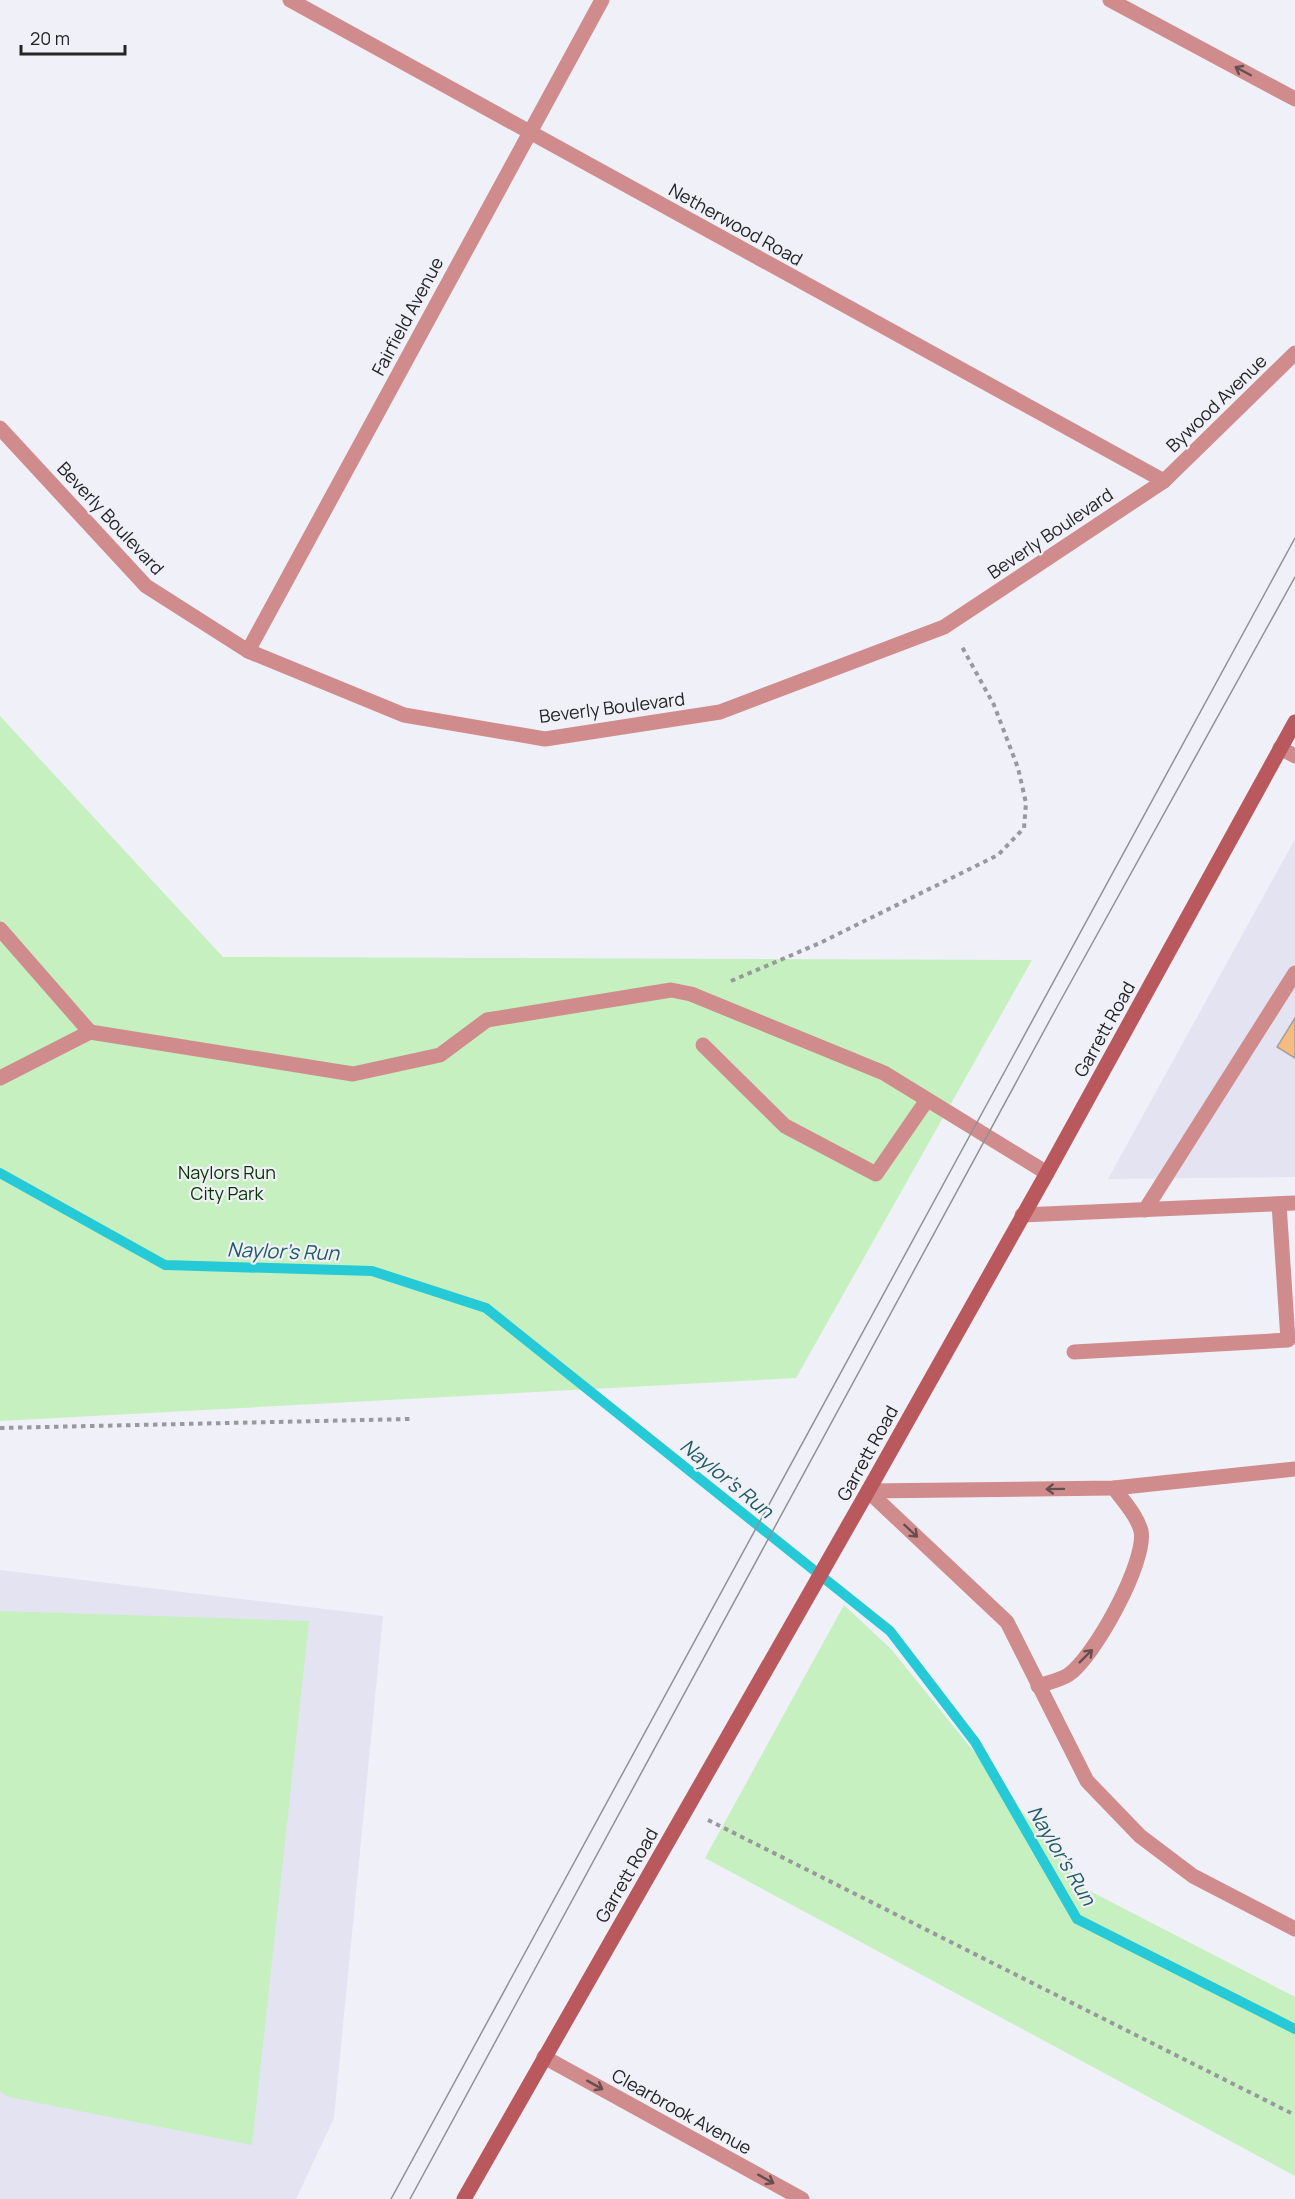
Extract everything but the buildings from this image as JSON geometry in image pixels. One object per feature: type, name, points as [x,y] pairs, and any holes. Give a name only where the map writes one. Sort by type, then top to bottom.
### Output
[{"type":"main road","name":"Garrett Road","points":[[464,2199],[1047,1173],[1295,722]]},
{"type":"street","name":"Netherwood Road","points":[[290,0],[1164,481]]},
{"type":"street","name":"Fairfield Avenue","points":[[248,651],[528,132],[602,0]]},
{"type":"street","points":[[1110,0],[1295,99]]},
{"type":"street","name":"Bywood Avenue","points":[[1164,481],[1295,353]]},
{"type":"street","name":"Beverly Boulevard","points":[[0,428],[146,586],[248,651],[404,715],[545,739],[720,712],[950,623],[1164,481]]},
{"type":"street","points":[[1280,748],[1295,756]]},
{"type":"street","points":[[0,929],[90,1032]]},
{"type":"street","points":[[1145,1210],[1295,973]]},
{"type":"street","points":[[0,1077],[90,1032],[353,1074],[440,1055],[487,1020],[671,990],[691,994],[884,1074],[1047,1173]]},
{"type":"street","points":[[703,1045],[785,1126],[876,1174],[927,1100]]},
{"type":"street","points":[[1022,1215],[1287,1203],[1291,1339],[1074,1352]]},
{"type":"street","points":[[868,1491],[1114,1488],[1295,1469]]},
{"type":"street","points":[[1038,1686],[1068,1675],[1094,1648],[1138,1563],[1141,1532],[1134,1515],[1114,1488]]},
{"type":"street","points":[[868,1491],[1007,1622],[1087,1781],[1140,1836],[1193,1876],[1295,1929]]},
{"type":"street","name":"Clearbrook Avenue","points":[[544,2057],[802,2199]]},
{"type":"path","points":[[691,994],[739,979],[820,943],[998,855],[1024,828],[1026,803],[1018,768],[994,705],[950,623]]},
{"type":"path","points":[[0,1428],[410,1419]]},
{"type":"path","points":[[686,1809],[1295,2115]]},
{"type":"shaded area","points":[[1295,839],[1295,1177],[1108,1179]]},
{"type":"shaded area","points":[[0,1570],[383,1616],[334,2118],[296,2199],[0,2199]]},
{"type":"green space","name":"Naylors Run City Park","points":[[0,716],[223,957],[1032,960],[796,1378],[0,1421]]},
{"type":"green space","points":[[844,1605],[891,1649],[1084,1888],[1295,1997],[1295,2176],[705,1858]]},
{"type":"green space","points":[[0,1611],[309,1621],[252,2145],[9,2097],[0,2092]]},
{"type":"waterway","name":"Naylor's Run","points":[[0,1173],[165,1265],[372,1271],[486,1308],[890,1631],[975,1742],[1077,1919],[1295,2029]]},
{"type":"tram line","points":[[391,2199],[1295,538]]},
{"type":"tram line","points":[[410,2199],[1057,1007],[1295,577]]}]
